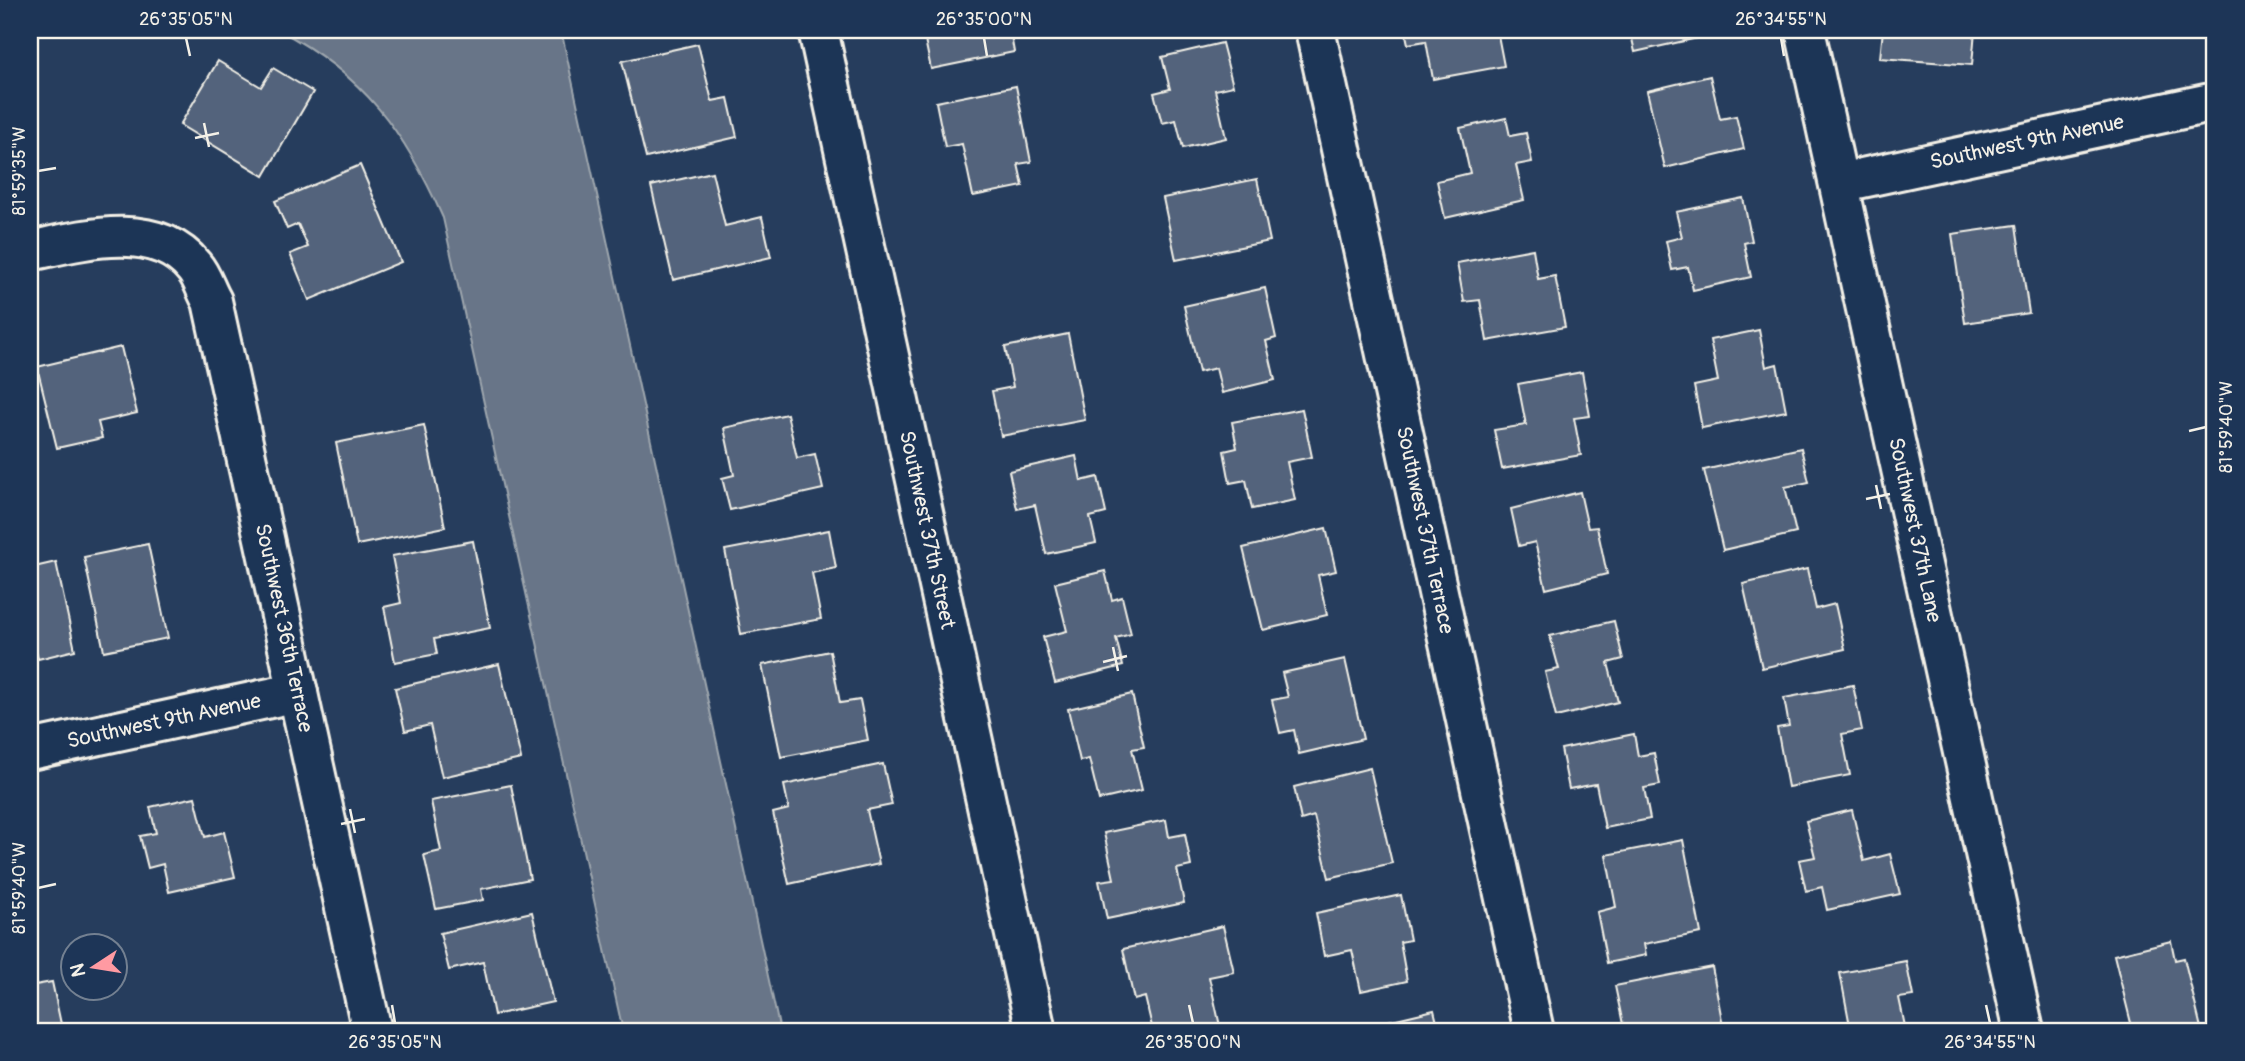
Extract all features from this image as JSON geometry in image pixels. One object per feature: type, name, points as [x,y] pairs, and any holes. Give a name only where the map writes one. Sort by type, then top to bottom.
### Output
[{"type":"street","name":"Southwest 37th Street","points":[[818,30],[1036,1031]]},
{"type":"street","name":"Southwest 37th Terrace","points":[[1315,30],[1534,1031]]},
{"type":"street","name":"Southwest 37th Lane","points":[[1805,30],[2024,1031]]},
{"type":"street","name":"Southwest 9th Avenue","points":[[1839,183],[2215,102]]},
{"type":"street","name":"Southwest 36th Terrace","points":[[30,251],[112,236],[163,243],[194,267],[212,301],[372,1031]]},
{"type":"street","name":"Southwest 9th Avenue","points":[[30,750],[298,692]]},
{"type":"water","points":[[279,30],[561,30],[780,1031],[623,1031],[443,218],[413,159],[379,109],[335,66]]},
{"type":"building","points":[[923,30],[1010,30],[1014,52],[931,69]]},
{"type":"building","points":[[1405,30],[1497,30],[1504,66],[1433,79],[1426,41],[1408,44]]},
{"type":"building","points":[[1630,30],[1719,30],[1720,33],[1635,52]]},
{"type":"building","points":[[1883,30],[1975,30],[1972,65],[1880,58]]},
{"type":"building","points":[[1222,43],[1233,86],[1215,90],[1226,138],[1183,148],[1176,120],[1162,123],[1154,93],[1170,89],[1162,57]]},
{"type":"building","points":[[698,44],[712,101],[728,98],[737,137],[646,158],[622,61]]},
{"type":"building","points":[[218,61],[261,87],[273,68],[313,92],[264,176],[180,125]]},
{"type":"building","points":[[1710,76],[1720,119],[1736,116],[1744,149],[1665,168],[1647,91]]},
{"type":"building","points":[[1016,86],[1031,162],[1018,164],[1023,186],[973,196],[962,144],[945,147],[936,102]]},
{"type":"building","points":[[1506,118],[1510,136],[1526,133],[1532,162],[1516,165],[1524,200],[1445,218],[1437,181],[1470,173],[1460,128]]},
{"type":"building","points":[[360,165],[401,262],[309,300],[290,254],[308,247],[298,224],[287,229],[275,201]]},
{"type":"building","points":[[712,172],[725,226],[762,217],[771,257],[673,280],[651,186]]},
{"type":"building","points":[[1257,179],[1270,241],[1176,260],[1163,198]]},
{"type":"building","points":[[1743,198],[1752,241],[1744,243],[1751,277],[1693,290],[1688,267],[1672,270],[1666,241],[1682,237],[1676,212]]},
{"type":"building","points":[[2016,225],[2029,313],[1965,323],[1952,234]]},
{"type":"building","points":[[1533,249],[1538,279],[1555,276],[1565,327],[1487,341],[1480,300],[1464,302],[1457,263]]},
{"type":"building","points":[[1265,288],[1276,338],[1266,341],[1275,380],[1222,393],[1216,368],[1199,372],[1184,306]]},
{"type":"building","points":[[1759,330],[1766,367],[1777,364],[1786,411],[1702,428],[1694,386],[1718,381],[1710,340]]},
{"type":"building","points":[[1068,334],[1085,420],[1001,436],[992,391],[1013,387],[1005,347]]},
{"type":"building","points":[[121,347],[137,413],[98,422],[102,438],[57,448],[37,367]]},
{"type":"building","points":[[1582,372],[1590,416],[1574,418],[1581,455],[1502,469],[1494,430],[1526,425],[1518,384]]},
{"type":"building","points":[[1302,409],[1312,457],[1287,462],[1295,500],[1252,509],[1246,480],[1230,483],[1224,451],[1237,448],[1232,422]]},
{"type":"building","points":[[787,414],[797,458],[815,454],[823,489],[730,510],[722,478],[734,475],[724,428]]},
{"type":"building","points":[[424,425],[445,527],[357,545],[336,443]]},
{"type":"building","points":[[1801,448],[1809,482],[1785,487],[1796,533],[1723,550],[1704,470]]},
{"type":"building","points":[[1076,456],[1081,481],[1098,477],[1106,513],[1090,517],[1096,543],[1046,554],[1035,505],[1017,509],[1009,471]]},
{"type":"building","points":[[1580,492],[1588,528],[1597,527],[1607,574],[1546,589],[1535,542],[1519,546],[1511,509]]},
{"type":"building","points":[[1326,528],[1336,571],[1318,575],[1327,615],[1263,630],[1243,548]]},
{"type":"building","points":[[829,530],[836,568],[812,573],[821,619],[741,634],[725,550]]},
{"type":"building","points":[[473,541],[490,628],[434,639],[437,654],[395,662],[384,607],[401,603],[392,556]]},
{"type":"building","points":[[148,544],[168,638],[104,651],[84,557]]},
{"type":"building","points":[[56,562],[75,650],[38,659],[30,628],[30,568]]},
{"type":"building","points":[[1807,569],[1816,609],[1835,604],[1845,649],[1762,668],[1743,584]]},
{"type":"building","points":[[1105,571],[1112,600],[1122,597],[1131,634],[1116,638],[1123,666],[1055,683],[1043,637],[1067,631],[1055,583]]},
{"type":"building","points":[[1614,621],[1623,659],[1608,663],[1618,702],[1556,717],[1545,672],[1559,669],[1550,636]]},
{"type":"building","points":[[830,651],[840,703],[860,700],[868,740],[781,757],[762,665]]},
{"type":"building","points":[[1345,659],[1363,739],[1299,754],[1294,730],[1280,733],[1272,700],[1288,697],[1282,673]]},
{"type":"building","points":[[499,664],[521,759],[442,777],[430,725],[405,731],[395,688]]},
{"type":"building","points":[[1853,685],[1862,730],[1842,734],[1850,775],[1788,787],[1777,728],[1789,726],[1784,698]]},
{"type":"building","points":[[1132,694],[1144,747],[1132,749],[1142,790],[1099,800],[1089,759],[1080,761],[1068,709]]},
{"type":"building","points":[[1634,734],[1638,756],[1654,753],[1660,785],[1644,788],[1650,819],[1605,828],[1596,784],[1569,789],[1561,749]]},
{"type":"building","points":[[883,764],[892,805],[867,810],[879,864],[789,884],[773,813],[789,809],[784,785]]},
{"type":"building","points":[[1370,768],[1392,863],[1329,878],[1314,816],[1301,820],[1294,787]]},
{"type":"building","points":[[511,785],[530,879],[481,889],[483,900],[436,909],[424,855],[441,851],[431,801]]},
{"type":"building","points":[[195,797],[205,837],[224,832],[235,877],[169,892],[163,864],[148,868],[140,836],[156,833],[150,807]]},
{"type":"building","points":[[1852,810],[1864,861],[1890,854],[1900,894],[1827,910],[1822,887],[1806,891],[1799,860],[1815,857],[1806,821]]},
{"type":"building","points":[[1166,820],[1169,837],[1185,834],[1191,866],[1177,869],[1184,903],[1107,919],[1099,881],[1114,879],[1104,833]]},
{"type":"building","points":[[1683,840],[1701,933],[1644,944],[1646,955],[1607,963],[1597,912],[1616,907],[1606,855]]},
{"type":"building","points":[[1401,895],[1410,940],[1400,942],[1407,981],[1361,991],[1352,950],[1324,956],[1316,913]]},
{"type":"building","points":[[532,912],[553,1002],[494,1015],[483,962],[449,970],[440,933]]},
{"type":"building","points":[[1223,926],[1234,972],[1209,977],[1220,1026],[1196,1031],[1153,1031],[1145,997],[1134,1000],[1123,949]]},
{"type":"building","points":[[2171,941],[2175,960],[2184,958],[2201,1028],[2187,1031],[2133,1031],[2114,955]]},
{"type":"building","points":[[30,957],[35,985],[52,982],[61,1024],[46,1027],[47,1031],[30,1031]]},
{"type":"building","points":[[1906,961],[1913,996],[1899,998],[1906,1031],[1851,1031],[1840,973]]},
{"type":"building","points":[[1712,967],[1724,1031],[1646,1031],[1645,1025],[1624,1029],[1615,986]]},
{"type":"building","points":[[1434,1010],[1439,1031],[1364,1031],[1363,1027]]}]
